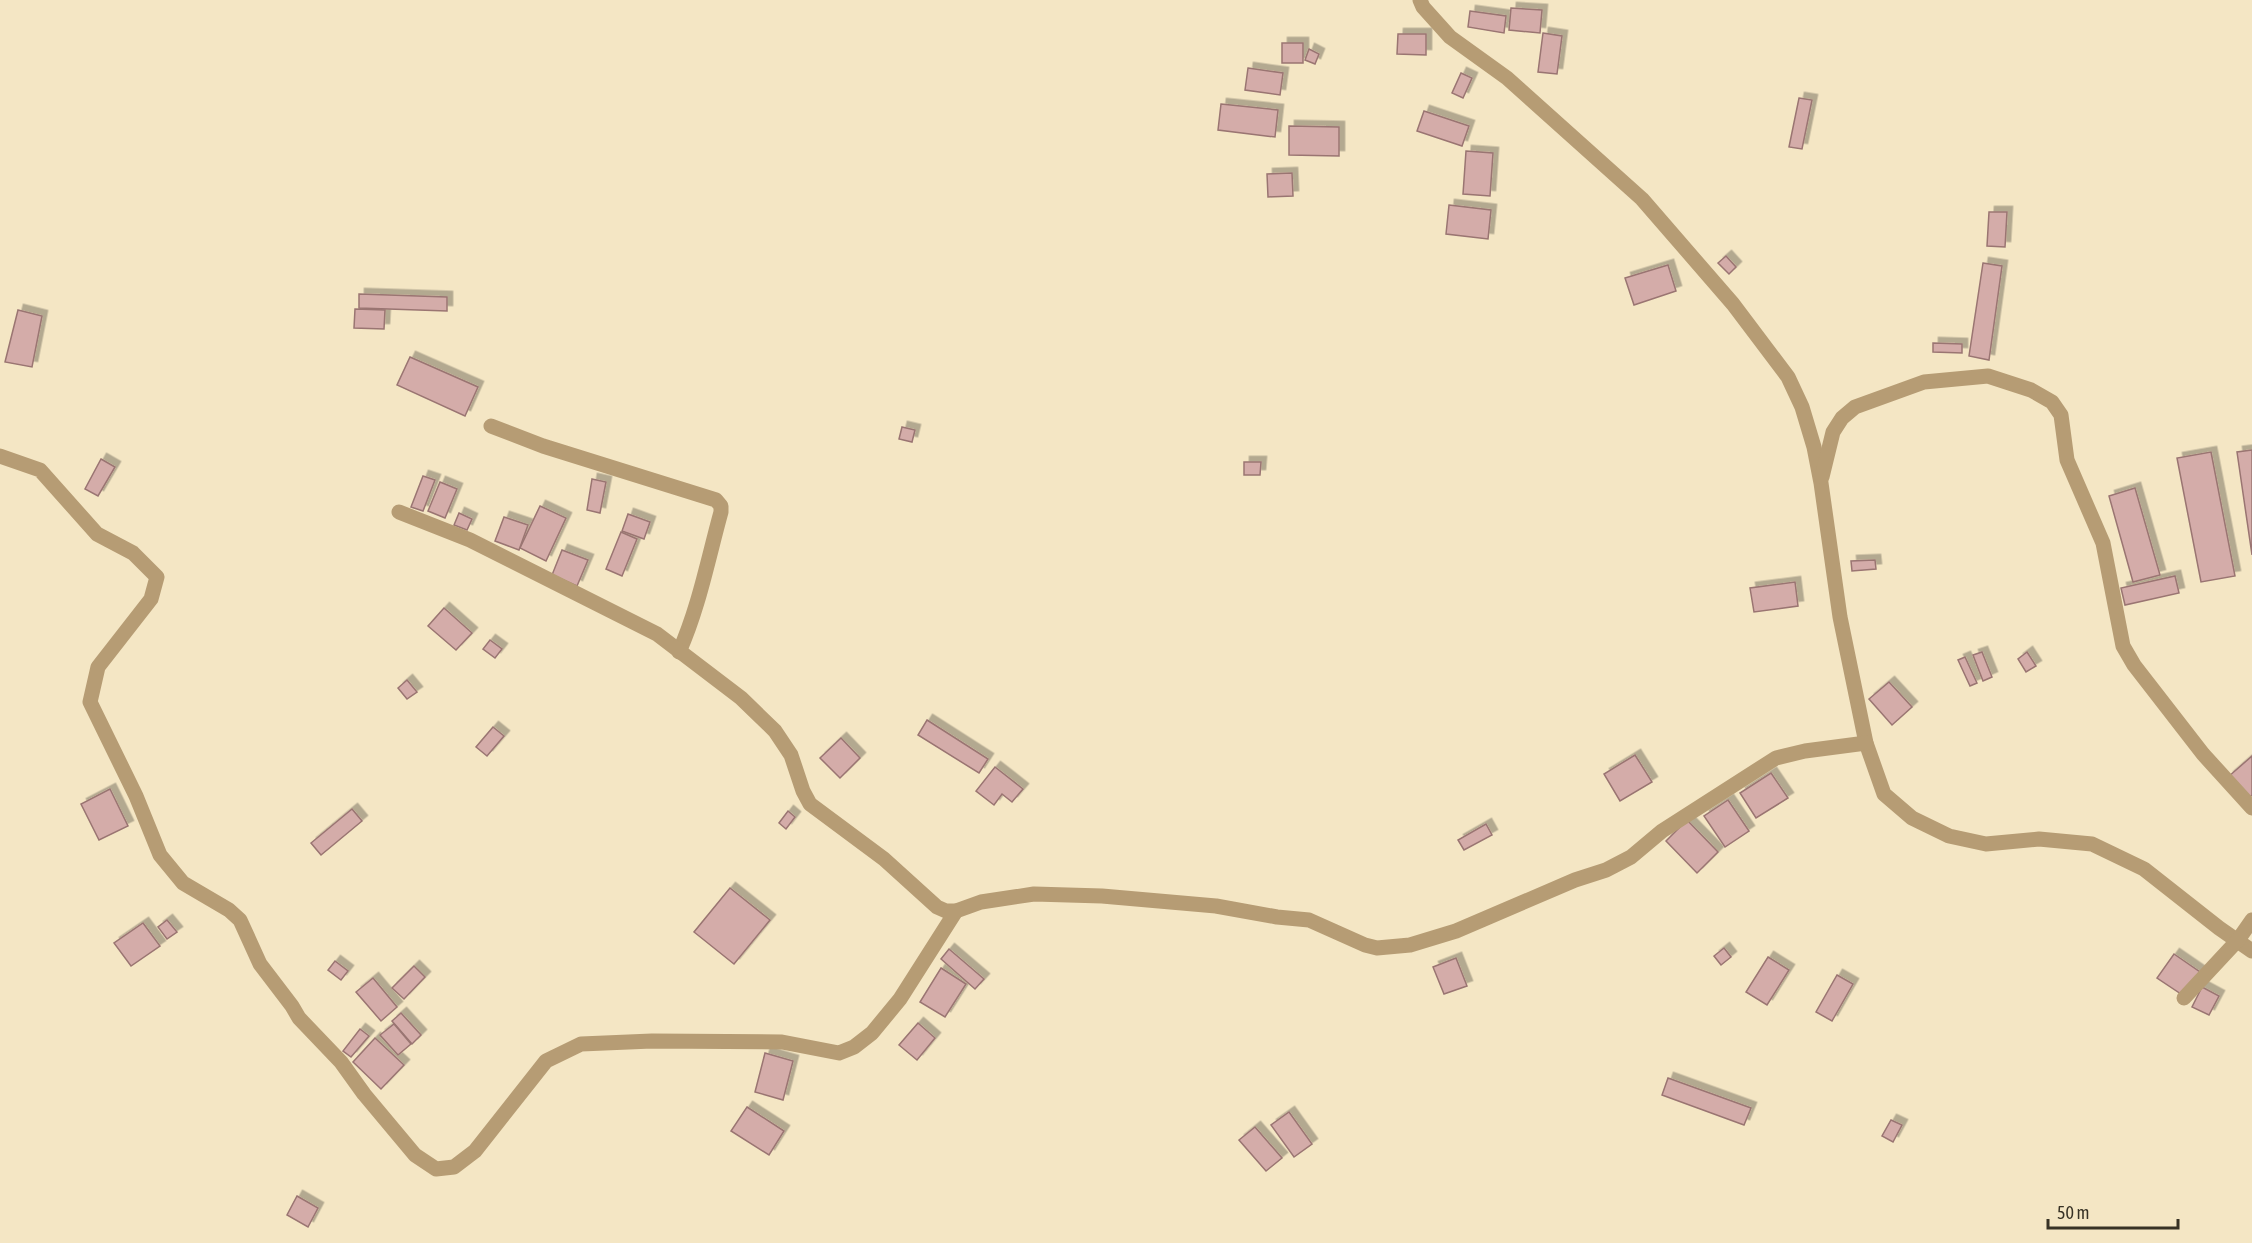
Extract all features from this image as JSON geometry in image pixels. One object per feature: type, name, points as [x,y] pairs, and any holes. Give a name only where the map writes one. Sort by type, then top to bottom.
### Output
[{"type":"street","points":[[1420,0],[1423,7],[1450,37],[1507,78],[1642,199],[1733,304],[1788,377],[1802,406],[1821,483],[1840,618],[1866,742],[1884,794],[1912,818],[1949,836],[1986,844],[2039,839],[2092,844],[2144,869],[2252,951]]},
{"type":"street","points":[[1821,483],[1833,432],[1842,418],[1855,407],[1924,382],[1988,376],[2031,390],[2052,402],[2061,415],[2067,460],[2103,543],[2123,646],[2134,665],[2203,754],[2252,808]]},
{"type":"street","points":[[491,426],[543,446],[716,500],[721,512],[700,596],[679,652]]},
{"type":"street","points":[[0,456],[40,470],[97,534],[133,553],[157,577],[151,599],[98,668],[90,702],[136,796],[160,855],[183,883],[229,910],[240,920],[260,964],[299,1018],[341,1062],[364,1094],[415,1155],[436,1169],[454,1167],[475,1151],[546,1061],[581,1044],[652,1041],[782,1042],[839,1053],[855,1047],[872,1033],[900,999],[956,911]]},
{"type":"street","points":[[399,512],[470,540],[657,634],[741,698],[775,731],[791,755],[803,791],[810,804],[884,859],[937,907],[946,911],[956,911],[981,902],[1034,894],[1102,896],[1216,906],[1310,920],[1365,945],[1377,948],[1410,945],[1456,932],[1575,880],[1623,862],[1662,831],[1776,758],[1805,751],[1866,742]]},
{"type":"street","points":[[2184,998],[2238,940],[2252,920]]},
{"type":"building","points":[[1511,8],[1542,10],[1540,33],[1509,30]]},
{"type":"building","points":[[1470,11],[1506,16],[1504,33],[1468,27]]},
{"type":"building","points":[[1543,33],[1562,36],[1557,74],[1538,72]]},
{"type":"building","points":[[1398,34],[1426,34],[1426,55],[1397,54]]},
{"type":"building","points":[[1282,43],[1303,43],[1303,63],[1282,63]]},
{"type":"building","points":[[1309,49],[1319,54],[1315,64],[1305,60]]},
{"type":"building","points":[[1248,68],[1283,73],[1280,95],[1245,90]]},
{"type":"building","points":[[1461,73],[1472,78],[1463,98],[1452,93]]},
{"type":"building","points":[[1799,98],[1812,100],[1802,149],[1789,147]]},
{"type":"building","points":[[1221,104],[1278,110],[1275,137],[1218,130]]},
{"type":"building","points":[[1424,111],[1469,126],[1462,146],[1417,131]]},
{"type":"building","points":[[1289,126],[1339,127],[1339,156],[1289,155]]},
{"type":"building","points":[[1466,151],[1493,153],[1490,196],[1463,194]]},
{"type":"building","points":[[1292,173],[1293,196],[1268,197],[1267,174]]},
{"type":"building","points":[[1449,205],[1491,210],[1488,239],[1446,234]]},
{"type":"building","points":[[1989,212],[2007,212],[2005,247],[1987,246]]},
{"type":"building","points":[[1726,256],[1736,267],[1729,274],[1718,263]]},
{"type":"building","points":[[1983,263],[2002,266],[1989,360],[1969,356]]},
{"type":"building","points":[[1668,265],[1676,291],[1634,305],[1625,278]]},
{"type":"building","points":[[359,294],[447,297],[447,311],[359,308]]},
{"type":"building","points":[[355,309],[385,310],[384,329],[354,328]]},
{"type":"building","points":[[18,310],[42,316],[32,367],[5,362]]},
{"type":"building","points":[[1933,343],[1962,344],[1962,353],[1933,352]]},
{"type":"building","points":[[410,357],[478,387],[465,416],[397,385]]},
{"type":"building","points":[[902,427],[915,430],[912,442],[899,439]]},
{"type":"building","points":[[2252,450],[2252,555],[2237,452]]},
{"type":"building","points":[[2211,452],[2235,576],[2201,582],[2177,458]]},
{"type":"building","points":[[101,459],[115,467],[98,496],[85,489]]},
{"type":"building","points":[[1244,462],[1261,462],[1260,475],[1244,475]]},
{"type":"building","points":[[423,476],[435,480],[423,511],[411,507]]},
{"type":"building","points":[[592,479],[606,482],[600,513],[587,510]]},
{"type":"building","points":[[440,482],[457,489],[445,518],[428,511]]},
{"type":"building","points":[[2135,488],[2160,575],[2133,582],[2109,496]]},
{"type":"building","points":[[540,506],[566,518],[546,561],[520,548]]},
{"type":"building","points":[[459,513],[472,519],[467,530],[454,525]]},
{"type":"building","points":[[628,514],[650,522],[644,539],[622,531]]},
{"type":"building","points":[[504,517],[528,525],[519,550],[495,541]]},
{"type":"building","points":[[621,532],[637,539],[622,576],[606,569]]},
{"type":"building","points":[[562,550],[588,560],[577,586],[552,575]]},
{"type":"building","points":[[1875,560],[1876,569],[1852,571],[1851,561]]},
{"type":"building","points":[[2175,576],[2179,593],[2125,605],[2121,588]]},
{"type":"building","points":[[1795,582],[1798,606],[1754,612],[1750,588]]},
{"type":"building","points":[[444,608],[472,633],[456,650],[428,626]]},
{"type":"building","points":[[490,640],[502,649],[495,658],[483,649]]},
{"type":"building","points":[[1982,652],[1992,677],[1983,681],[1973,655]]},
{"type":"building","points":[[2027,652],[2036,666],[2026,672],[2018,659]]},
{"type":"building","points":[[1965,657],[1977,683],[1970,686],[1958,660]]},
{"type":"building","points":[[407,680],[417,692],[407,699],[398,688]]},
{"type":"building","points":[[1889,682],[1912,707],[1892,725],[1869,699]]},
{"type":"building","points":[[927,720],[988,759],[979,773],[918,735]]},
{"type":"building","points":[[493,727],[504,736],[487,756],[476,747]]},
{"type":"building","points":[[841,738],[860,758],[840,778],[820,758]]},
{"type":"building","points":[[1635,755],[1652,782],[1620,801],[1604,774]]},
{"type":"building","points":[[2252,756],[2252,795],[2247,799],[2228,777]]},
{"type":"building","points":[[995,767],[1023,789],[1012,802],[1002,794],[994,805],[976,791]]},
{"type":"building","points":[[1771,773],[1788,798],[1756,818],[1740,793]]},
{"type":"building","points":[[110,789],[128,826],[99,840],[81,804]]},
{"type":"building","points":[[1728,800],[1749,831],[1725,847],[1704,816]]},
{"type":"building","points":[[352,809],[362,821],[321,855],[311,843]]},
{"type":"building","points":[[788,811],[795,817],[786,829],[779,823]]},
{"type":"building","points":[[1687,820],[1718,852],[1697,873],[1666,841]]},
{"type":"building","points":[[1486,824],[1492,835],[1464,850],[1458,840]]},
{"type":"building","points":[[730,888],[770,920],[734,964],[694,932]]},
{"type":"building","points":[[167,920],[177,932],[167,939],[158,927]]},
{"type":"building","points":[[143,923],[160,946],[131,966],[114,943]]},
{"type":"building","points":[[1724,948],[1731,957],[1721,965],[1714,956]]},
{"type":"building","points":[[949,949],[984,979],[975,989],[941,959]]},
{"type":"building","points":[[2174,954],[2200,972],[2184,996],[2157,978]]},
{"type":"building","points":[[1768,957],[1789,970],[1767,1005],[1746,992]]},
{"type":"building","points":[[1456,958],[1467,986],[1444,994],[1433,967]]},
{"type":"building","points":[[335,961],[348,971],[341,980],[328,970]]},
{"type":"building","points":[[414,966],[425,977],[404,999],[392,988]]},
{"type":"building","points":[[941,968],[966,984],[945,1017],[920,1002]]},
{"type":"building","points":[[1837,975],[1853,984],[1832,1021],[1816,1012]]},
{"type":"building","points":[[373,978],[397,1007],[381,1021],[356,992]]},
{"type":"building","points":[[2202,987],[2219,996],[2209,1015],[2192,1007]]},
{"type":"building","points":[[401,1013],[421,1035],[412,1044],[392,1021]]},
{"type":"building","points":[[918,1023],[935,1038],[917,1060],[899,1045]]},
{"type":"building","points":[[394,1024],[411,1044],[398,1055],[380,1035]]},
{"type":"building","points":[[360,1029],[369,1036],[351,1057],[343,1051]]},
{"type":"building","points":[[375,1038],[404,1065],[381,1089],[353,1062]]},
{"type":"building","points":[[765,1053],[793,1061],[783,1100],[755,1092]]},
{"type":"building","points":[[1668,1078],[1751,1108],[1744,1125],[1662,1095]]},
{"type":"building","points":[[747,1107],[784,1131],[769,1155],[731,1131]]},
{"type":"building","points":[[1289,1112],[1312,1144],[1294,1157],[1271,1125]]},
{"type":"building","points":[[1891,1120],[1902,1125],[1893,1142],[1882,1136]]},
{"type":"building","points":[[1255,1127],[1282,1158],[1266,1171],[1239,1140]]},
{"type":"building","points":[[297,1196],[318,1208],[308,1227],[287,1215]]}]
